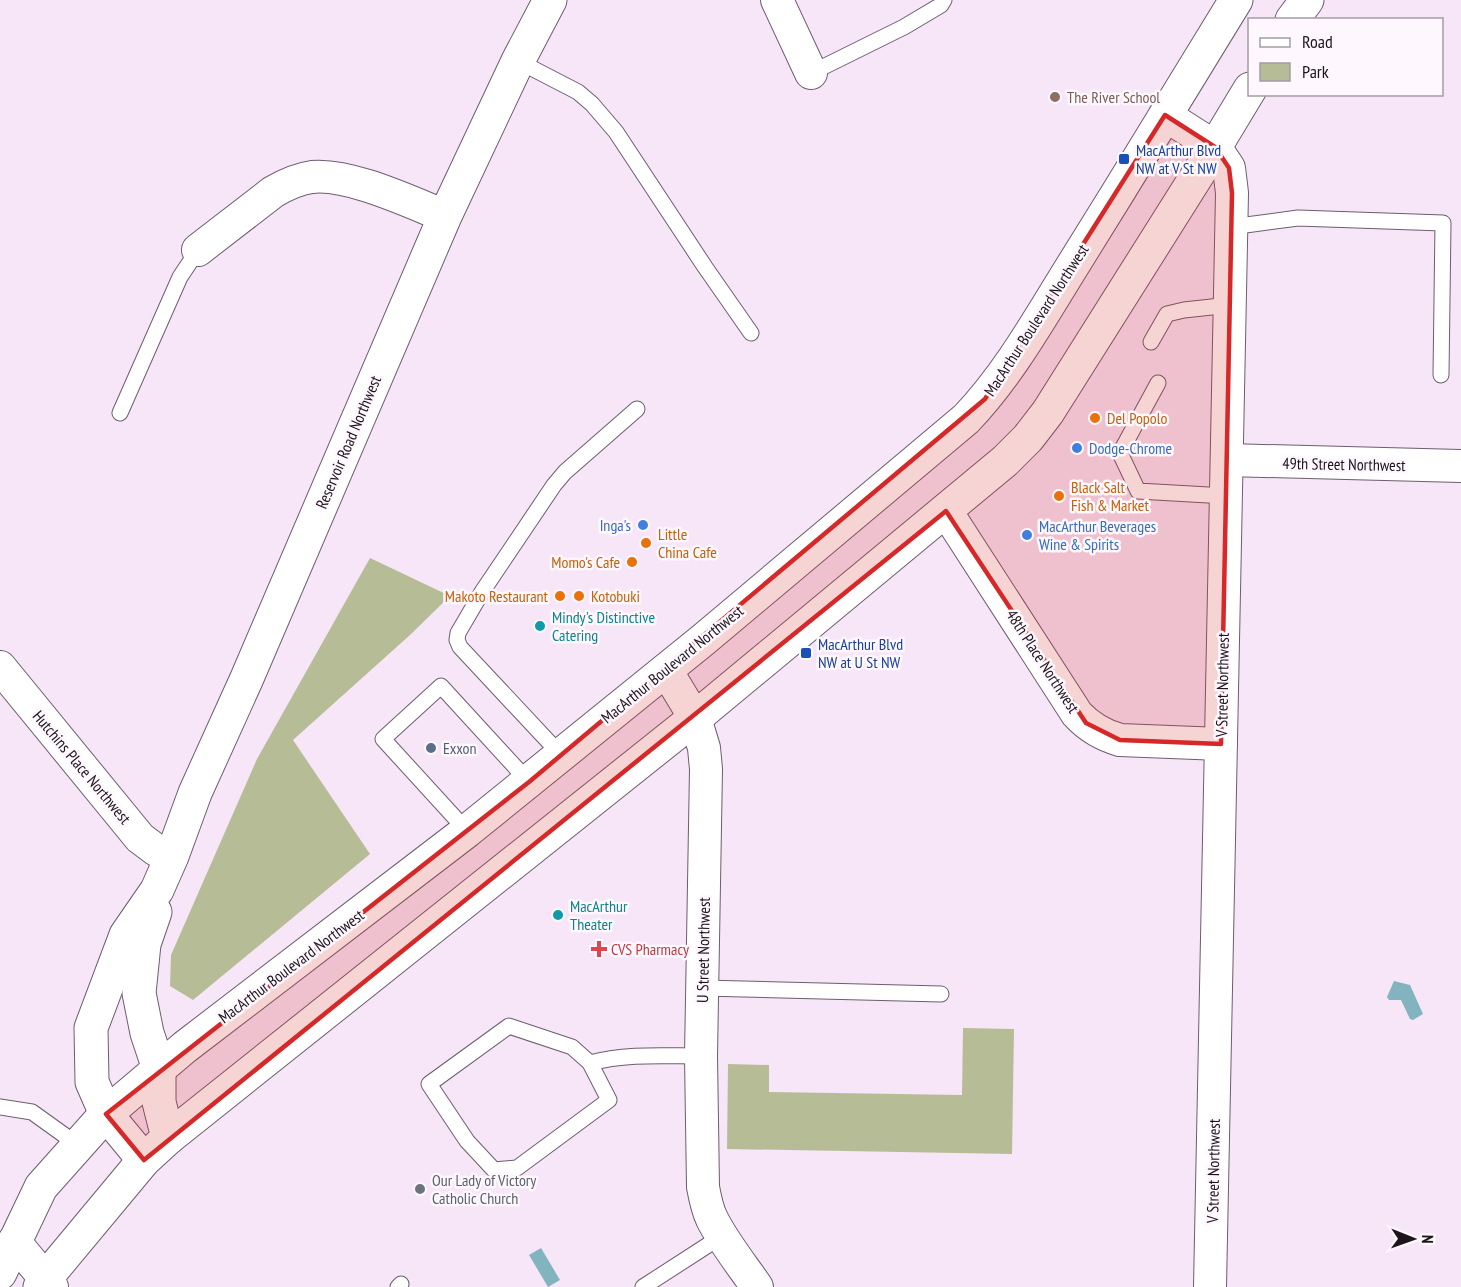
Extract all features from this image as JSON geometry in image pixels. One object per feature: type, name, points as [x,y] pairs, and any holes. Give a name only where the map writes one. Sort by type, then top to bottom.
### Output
[{"type":"main road","name":"Reservoir Road Northwest","points":[[144,1160],[106,1114],[92,1082],[91,1028],[126,935],[157,890],[172,856],[195,793],[247,678],[445,216],[550,0]]},
{"type":"main road","name":"MacArthur Boulevard Northwest","points":[[14,1241],[40,1187],[106,1114],[185,1047],[529,782],[966,419],[1002,378],[1138,162],[1236,0]]},
{"type":"main road","points":[[1294,18],[1307,0]]},
{"type":"main road","points":[[46,1284],[144,1160],[168,1138],[695,718],[1005,461],[1028,438],[1048,412],[1248,92]]},
{"type":"main road","name":"Reservoir Road Northwest","points":[[157,890],[156,911],[144,944],[139,993],[147,1033],[159,1069],[159,1102],[168,1138]]},
{"type":"main road","points":[[0,1273],[14,1241]]},
{"type":"street","points":[[777,0],[811,73]]},
{"type":"street","name":"V Street Northwest","points":[[1165,115],[1215,147],[1229,168],[1232,193],[1210,1287]]},
{"type":"street","points":[[198,250],[273,192],[292,182],[312,177],[326,177],[354,183],[445,216]]},
{"type":"street","name":"49th Street Northwest","points":[[1227,460],[1461,466]]},
{"type":"street","name":"48th Place Northwest","points":[[946,511],[1077,714],[1086,723],[1120,740],[1221,744]]},
{"type":"street","name":"Hutchins Place Northwest","points":[[0,668],[140,838],[156,850],[172,856]]},
{"type":"street","name":"U Street Northwest","points":[[666,670],[695,718],[704,748],[706,769],[701,1056],[703,1187],[712,1219],[758,1287]]},
{"type":"street","points":[[14,1241],[46,1284]]},
{"type":"lane","points":[[811,73],[904,27],[941,5],[944,0]]},
{"type":"lane","points":[[518,62],[578,92],[592,104],[616,132],[751,333]]},
{"type":"lane","points":[[1231,227],[1298,218],[1443,224],[1440,375]]},
{"type":"lane","points":[[120,412],[180,277],[198,250]]},
{"type":"lane","points":[[1151,342],[1167,314],[1230,305]]},
{"type":"lane","points":[[1158,383],[1120,453],[1138,491],[1226,496]]},
{"type":"lane","points":[[561,755],[460,647],[457,640],[458,633],[482,592],[554,485],[565,472],[637,409]]},
{"type":"lane","points":[[467,831],[383,740],[441,686],[529,782]]},
{"type":"lane","points":[[702,988],[941,994]]},
{"type":"lane","points":[[509,1026],[572,1047],[591,1063],[609,1100],[517,1168],[494,1170],[467,1141],[429,1084],[509,1026]]},
{"type":"lane","points":[[591,1063],[605,1058],[701,1056]]},
{"type":"lane","points":[[0,1107],[33,1112],[78,1145]]},
{"type":"lane","points":[[643,1287],[722,1236]]},
{"type":"highlighted area","points":[[1165,115],[1215,147],[1229,168],[1232,193],[1221,744],[1120,740],[1086,723],[946,511],[144,1160],[106,1114],[529,782],[985,399]]},
{"type":"green space","points":[[370,558],[450,596],[293,740],[370,854],[193,1000],[170,986],[171,955],[257,759]]},
{"type":"green space","points":[[963,1028],[1014,1029],[1012,1154],[727,1149],[728,1064],[769,1065],[769,1092],[962,1095]]},
{"type":"water","points":[[1394,981],[1410,985],[1423,1014],[1413,1020],[1410,1019],[1401,1000],[1389,1000],[1387,997]]},
{"type":"water","points":[[541,1248],[560,1280],[548,1287],[529,1255]]},
{"type":"place","name":"The River School","points":[[1055,97]]},
{"type":"place","name":"MacArthur Blvd NW at V St NW","points":[[1124,159]]},
{"type":"place","name":"Del Popolo","points":[[1095,418]]},
{"type":"place","name":"Dodge-Chrome","points":[[1077,448]]},
{"type":"place","name":"Black Salt Fish & Market","points":[[1059,496]]},
{"type":"place","name":"Inga's","points":[[643,525]]},
{"type":"place","name":"MacArthur Beverages Wine & Spirits","points":[[1027,535]]},
{"type":"place","name":"Little China Cafe","points":[[646,543]]},
{"type":"place","name":"Momo's Cafe","points":[[632,562]]},
{"type":"place","name":"Makoto Restaurant","points":[[560,596]]},
{"type":"place","name":"Kotobuki","points":[[579,596]]},
{"type":"place","name":"Mindy's Distinctive Catering","points":[[540,626]]},
{"type":"place","name":"MacArthur Blvd NW at U St NW","points":[[806,653]]},
{"type":"place","name":"Exxon","points":[[431,748]]},
{"type":"place","name":"MacArthur Theater","points":[[558,915]]},
{"type":"place","name":"CVS Pharmacy","points":[[599,949]]},
{"type":"place","name":"Our Lady of Victory Catholic Church","points":[[420,1189]]}]
